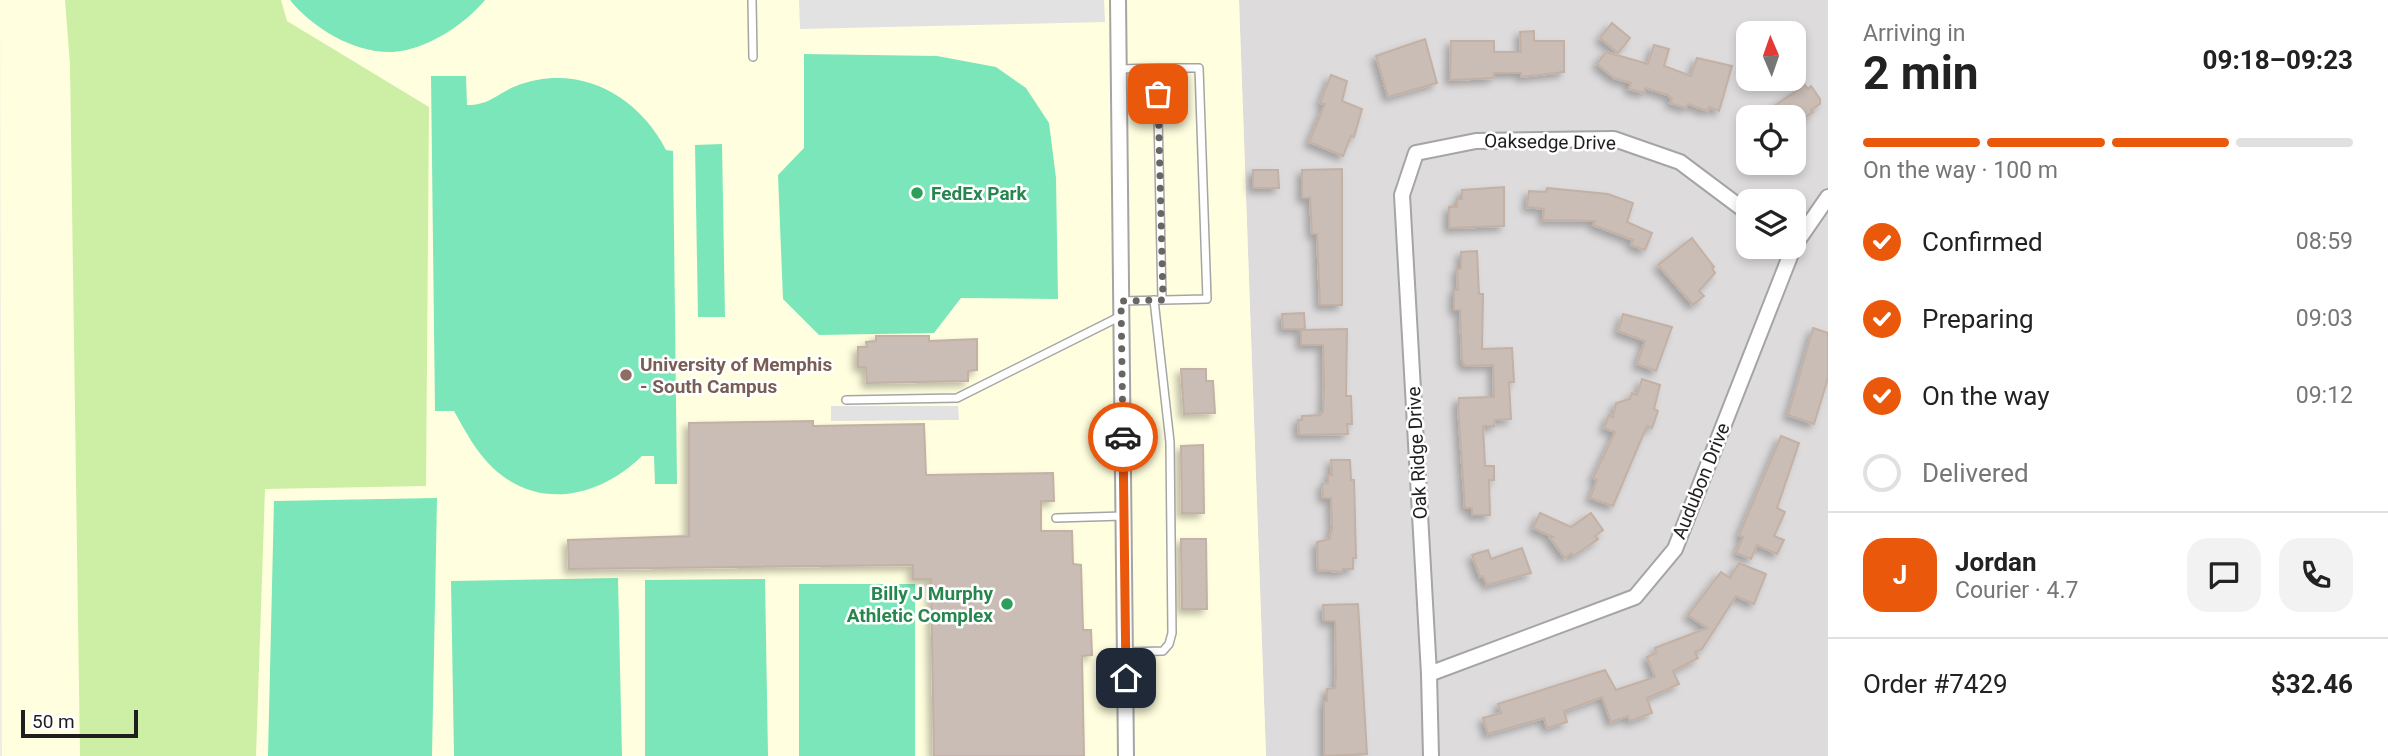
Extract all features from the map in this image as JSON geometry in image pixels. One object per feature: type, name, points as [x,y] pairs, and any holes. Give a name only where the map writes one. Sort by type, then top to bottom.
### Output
[{"type":"street","points":[[1118,0],[1126,756]]},
{"type":"street","name":"Oaksedge Drive","points":[[1416,153],[1476,141],[1614,139],[1680,162],[1736,204]]},
{"type":"street","name":"Oak Ridge Drive","points":[[1416,153],[1402,195],[1429,674],[1431,756]]},
{"type":"street","name":"Audubon Drive","points":[[1806,229],[1828,197]]},
{"type":"street","name":"Audubon Drive","points":[[1429,674],[1635,597],[1675,549],[1789,259]]},
{"type":"lane","points":[[751,0],[753,57]]},
{"type":"lane","points":[[1125,652],[1163,651],[1169,644],[1172,633],[1170,442],[1158,300],[1157,68]]},
{"type":"lane","points":[[846,400],[957,398],[1122,309],[1158,300],[1207,299],[1199,68],[1119,69]]},
{"type":"lane","points":[[1056,517],[1124,516]]},
{"type":"shaded area","name":"University of Memphis - South Campus","points":[[0,0],[1239,0],[1266,756],[2,756]]},
{"type":"shaded area","points":[[799,0],[1104,0],[1105,22],[800,29]]},
{"type":"shaded area","points":[[1239,0],[1828,0],[1828,756],[1266,756]]},
{"type":"shaded area","points":[[831,406],[958,406],[959,420],[831,421]]},
{"type":"green space","points":[[65,0],[281,0],[287,21],[429,107],[426,486],[265,489],[256,756],[80,756],[70,64]]},
{"type":"green space","points":[[290,0],[485,0],[444,35],[418,47],[393,52],[364,49],[336,37],[310,20]]},
{"type":"green space","name":"FedEx Park","points":[[804,54],[937,56],[996,67],[1026,88],[1049,123],[1056,178],[1058,299],[961,298],[934,333],[819,335],[783,299],[778,175],[804,148]]},
{"type":"green space","points":[[431,76],[466,76],[467,105],[482,103],[516,86],[539,80],[562,78],[583,81],[604,88],[623,99],[654,130],[666,150],[673,151],[677,484],[655,484],[654,456],[642,456],[626,470],[589,489],[570,494],[530,490],[511,482],[487,462],[454,411],[435,411]]},
{"type":"green space","points":[[722,144],[725,317],[698,317],[695,145]]},
{"type":"green space","points":[[437,498],[432,756],[268,756],[274,501]]},
{"type":"green space","points":[[618,578],[622,756],[454,756],[451,581]]},
{"type":"green space","points":[[765,579],[768,756],[645,756],[645,580]]},
{"type":"green space","points":[[799,584],[915,584],[915,756],[799,756]]},
{"type":"building","points":[[1612,23],[1630,38],[1618,53],[1600,38]]},
{"type":"building","points":[[1534,31],[1534,41],[1564,41],[1564,72],[1521,77],[1521,73],[1494,73],[1493,78],[1450,80],[1451,41],[1494,41],[1494,52],[1521,52],[1520,32]]},
{"type":"building","points":[[1425,39],[1437,83],[1388,97],[1376,56]]},
{"type":"building","points":[[1654,45],[1669,49],[1664,66],[1691,76],[1697,58],[1732,66],[1719,111],[1709,107],[1708,111],[1688,104],[1686,108],[1670,103],[1672,99],[1668,95],[1645,88],[1644,93],[1629,89],[1631,83],[1614,78],[1597,64],[1606,52],[1648,64]]},
{"type":"building","points":[[1331,75],[1347,81],[1342,101],[1362,109],[1354,137],[1351,136],[1343,156],[1309,142],[1325,104],[1320,103]]},
{"type":"building","points":[[1806,86],[1808,89],[1811,86],[1820,99],[1820,104],[1806,117],[1806,105],[1776,105],[1796,91],[1806,91]]},
{"type":"building","points":[[1342,169],[1342,305],[1320,305],[1317,234],[1312,234],[1310,198],[1302,198],[1302,170]]},
{"type":"building","points":[[1253,170],[1278,170],[1279,188],[1253,188]]},
{"type":"building","points":[[1504,187],[1504,226],[1449,228],[1449,207],[1457,207],[1457,199],[1462,199],[1462,190]]},
{"type":"building","points":[[1547,188],[1608,194],[1633,203],[1627,222],[1652,233],[1645,250],[1631,245],[1633,240],[1593,225],[1595,221],[1543,220],[1544,209],[1527,207],[1529,191],[1546,192]]},
{"type":"building","points":[[1692,238],[1714,267],[1712,268],[1715,273],[1699,291],[1704,296],[1693,305],[1658,265]]},
{"type":"building","points":[[1477,251],[1479,294],[1483,294],[1482,349],[1512,348],[1514,382],[1509,382],[1511,419],[1495,420],[1494,426],[1483,426],[1485,466],[1494,466],[1494,480],[1489,480],[1490,515],[1472,515],[1472,508],[1465,508],[1458,407],[1459,398],[1494,397],[1493,365],[1465,366],[1462,361],[1460,310],[1454,310],[1454,290],[1458,290],[1457,269],[1461,269],[1461,252]]},
{"type":"building","points":[[1304,313],[1305,329],[1283,329],[1282,314]]},
{"type":"building","points":[[1623,314],[1672,327],[1656,371],[1637,364],[1645,341],[1618,331]]},
{"type":"building","points":[[1813,328],[1828,333],[1828,378],[1814,424],[1788,415]]},
{"type":"building","points":[[1347,329],[1346,396],[1351,396],[1352,424],[1347,424],[1348,434],[1299,435],[1298,420],[1302,420],[1302,416],[1320,415],[1323,412],[1324,387],[1323,345],[1301,345],[1301,330]]},
{"type":"building","points":[[876,336],[929,336],[929,341],[977,339],[977,370],[968,371],[968,381],[867,383],[866,367],[858,367],[858,347],[867,347],[866,342],[876,341]]},
{"type":"building","points":[[1181,369],[1206,369],[1206,381],[1213,381],[1215,413],[1184,414]]},
{"type":"building","points":[[1642,379],[1660,385],[1654,409],[1658,411],[1652,428],[1647,426],[1613,506],[1590,498],[1597,480],[1593,478],[1615,432],[1604,428],[1609,415],[1613,417],[1616,403],[1630,399],[1632,393],[1637,395]]},
{"type":"building","name":"Billy J Murphy Athletic Complex","points":[[813,421],[813,426],[924,424],[926,475],[1053,473],[1054,501],[1041,501],[1041,531],[1072,531],[1073,564],[1081,565],[1083,630],[1091,630],[1092,655],[1082,656],[1084,756],[934,756],[931,579],[913,579],[913,565],[569,569],[568,540],[689,536],[689,423]]},
{"type":"building","points":[[1781,436],[1799,443],[1777,508],[1785,512],[1774,536],[1784,540],[1777,554],[1757,545],[1751,559],[1736,553],[1743,537],[1739,535]]},
{"type":"building","points":[[1203,445],[1204,513],[1182,513],[1181,446]]},
{"type":"building","points":[[1331,460],[1350,460],[1351,480],[1354,480],[1356,558],[1353,558],[1353,569],[1343,569],[1343,572],[1318,570],[1317,542],[1330,539],[1332,528],[1331,498],[1323,498],[1322,484],[1328,483],[1328,475],[1332,475]]},
{"type":"building","points":[[1540,513],[1571,527],[1591,513],[1603,530],[1595,536],[1598,539],[1574,556],[1571,553],[1565,558],[1550,538],[1553,537],[1533,528]]},
{"type":"building","points":[[1181,539],[1206,539],[1207,609],[1182,609]]},
{"type":"building","points":[[1522,548],[1531,573],[1487,585],[1483,576],[1480,577],[1472,555],[1488,550],[1491,559]]},
{"type":"building","points":[[1739,563],[1766,574],[1754,604],[1736,596],[1702,649],[1695,652],[1698,658],[1673,671],[1679,684],[1647,698],[1652,713],[1630,721],[1628,716],[1611,722],[1602,697],[1564,711],[1567,722],[1547,728],[1544,718],[1488,734],[1483,718],[1501,713],[1498,704],[1605,670],[1616,690],[1655,677],[1647,657],[1656,653],[1655,648],[1707,628],[1688,615],[1721,572],[1730,578]]},
{"type":"building","points":[[1358,604],[1367,754],[1324,756],[1324,701],[1327,701],[1327,689],[1335,688],[1336,673],[1335,621],[1324,621],[1323,605]]},
{"type":"way so far","points":[[1123,437],[1121,301],[1163,300],[1158,94]]},
{"type":"place","name":"FedEx Park","points":[[917,193]]},
{"type":"place","name":"University of Memphis - South Campus","points":[[626,375]]},
{"type":"place","name":"Billy J Murphy Athletic Complex","points":[[1007,604]]},
{"type":"route","points":[[1123,437],[1126,678]]}]
